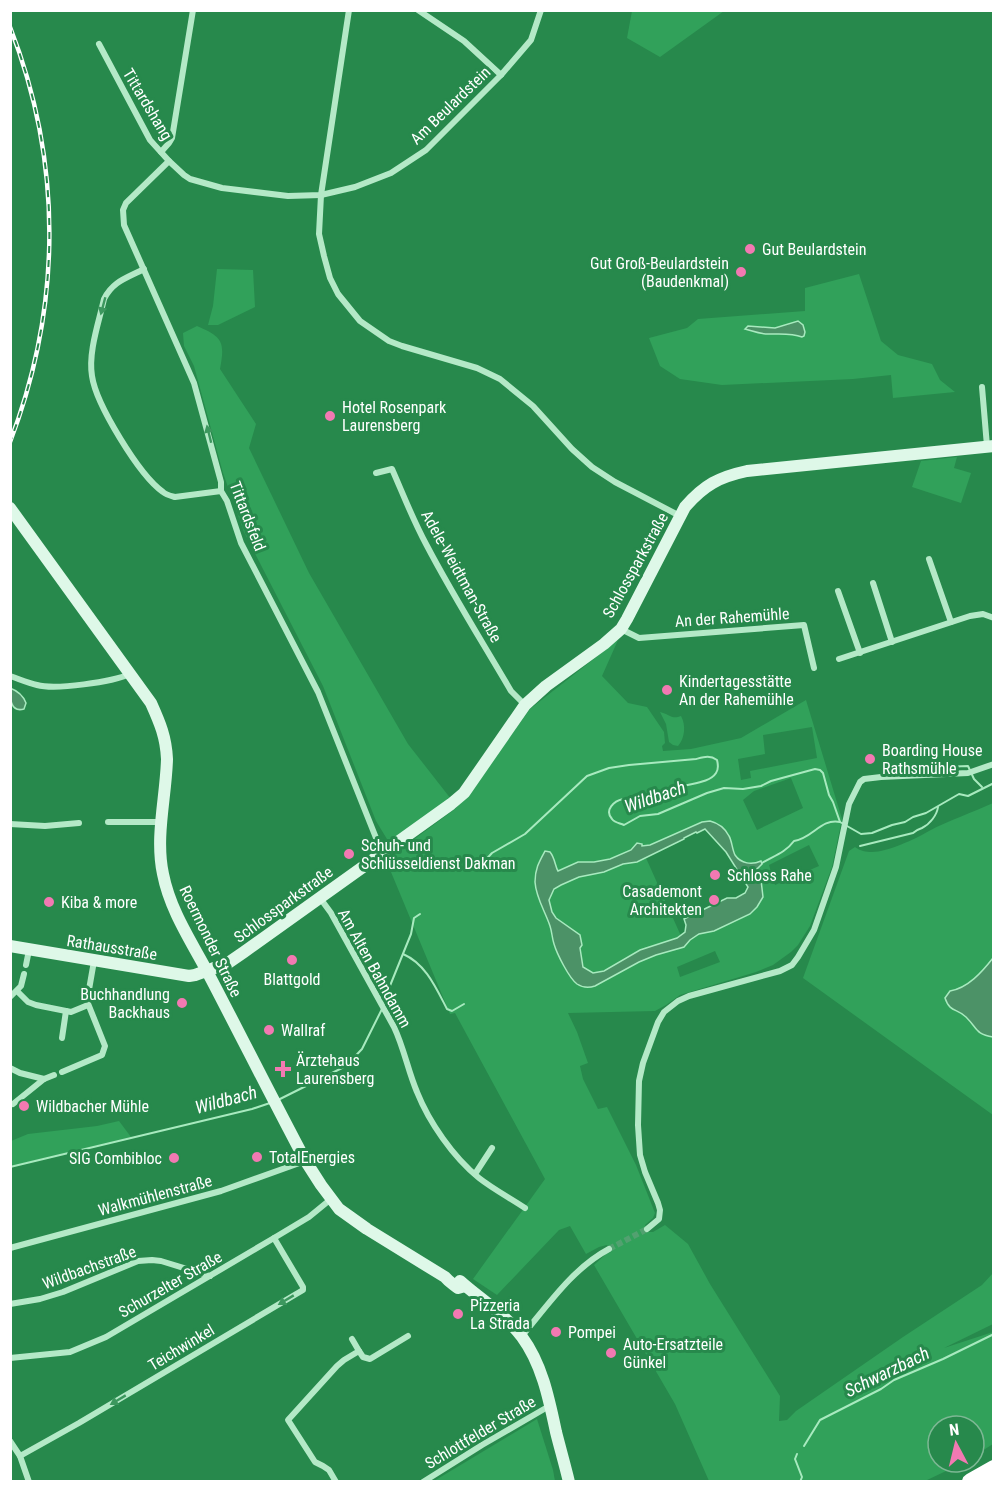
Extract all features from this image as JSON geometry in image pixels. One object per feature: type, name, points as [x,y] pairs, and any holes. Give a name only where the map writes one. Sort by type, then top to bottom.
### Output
[{"type":"highway","points":[[971,1482],[993,1468]]},
{"type":"street","points":[[161,152],[172,138],[193,10]]},
{"type":"street","points":[[349,10],[321,195],[319,234],[330,278],[338,294],[360,321],[389,341],[477,368],[500,379],[528,402],[592,467],[615,482],[680,516]]},
{"type":"street","points":[[418,10],[464,41],[501,75]]},
{"type":"street","name":"Am Beulardstein","points":[[321,195],[355,187],[391,173],[426,150],[501,75],[531,40],[541,10]]},
{"type":"street","name":"Tittardshang","points":[[99,44],[150,140],[178,170],[190,179],[222,188],[288,196],[321,195]]},
{"type":"street","name":"Tittardsfeld","points":[[169,161],[126,203],[123,210],[124,225],[194,383],[208,430],[221,482],[221,491],[227,501],[241,543],[318,692],[382,854]]},
{"type":"street","points":[[144,269],[115,283],[108,290],[104,299],[92,351],[91,368],[94,388],[122,442],[146,475],[162,492],[175,497],[221,491]]},
{"type":"street","name":"Schlossparkstraße","points":[[207,971],[228,963],[464,793],[525,705],[546,686],[621,629],[680,516],[691,501],[710,484],[722,477],[757,470],[990,446],[982,387]]},
{"type":"street","name":"Adele-Weidtman-Straße","points":[[376,474],[392,469],[426,544],[448,584],[511,692],[525,705]]},
{"type":"street","name":"Roermonder Straße","points":[[10,508],[151,703],[163,729],[167,746],[167,774],[160,853],[166,888],[174,908],[305,1161],[339,1209],[446,1277],[453,1276],[463,1282],[494,1308],[522,1337],[545,1383],[569,1482]]},
{"type":"street","points":[[929,559],[951,622]]},
{"type":"street","points":[[873,583],[892,642]]},
{"type":"street","points":[[838,591],[860,653]]},
{"type":"street","points":[[839,659],[970,616],[983,614],[993,618]]},
{"type":"street","name":"An der Rahemühle","points":[[621,629],[639,638],[804,625],[814,668]]},
{"type":"street","points":[[10,676],[37,686],[53,687],[119,679],[130,674]]},
{"type":"street","points":[[647,1229],[659,1218],[660,1210],[640,1155],[639,1081],[658,1022],[664,1012],[689,996],[780,971],[792,965],[814,930],[836,867],[851,799],[860,782],[864,779],[881,777],[968,773],[993,764]]},
{"type":"street","points":[[108,822],[162,822]]},
{"type":"street","points":[[10,824],[45,826],[79,823]]},
{"type":"street","name":"Am Alten Bahndamm","points":[[320,898],[331,913],[390,1020],[400,1040],[416,1090],[432,1122],[454,1153],[475,1174],[525,1208]]},
{"type":"street","name":"Rathausstraße","points":[[10,946],[189,976],[207,971]]},
{"type":"street","points":[[26,965],[29,950]]},
{"type":"street","points":[[62,1072],[102,1055],[105,1046],[87,1001],[94,961]]},
{"type":"street","points":[[10,997],[21,986],[24,974]]},
{"type":"street","points":[[17,991],[28,1002],[71,1012],[88,1005]]},
{"type":"street","points":[[62,1038],[66,1011]]},
{"type":"street","points":[[10,1068],[44,1079]]},
{"type":"street","points":[[13,1104],[44,1079],[54,1075]]},
{"type":"street","points":[[475,1174],[492,1148]]},
{"type":"street","name":"Walkmühlenstraße","points":[[10,1248],[220,1191],[305,1161]]},
{"type":"street","name":"Schurzelter Straße","points":[[10,1358],[70,1352],[106,1337],[274,1238],[331,1199]]},
{"type":"street","name":"Teichwinkel","points":[[20,1456],[303,1290],[274,1238]]},
{"type":"street","points":[[522,1337],[563,1286],[585,1264],[609,1249]]},
{"type":"street","name":"Wildbachstraße","points":[[10,1304],[63,1292],[138,1261],[152,1260],[210,1276]]},
{"type":"street","points":[[352,1339],[363,1358],[370,1359],[408,1336]]},
{"type":"street","points":[[336,1482],[329,1470],[315,1462],[288,1420],[337,1366],[359,1351]]},
{"type":"street","name":"Schlottfelder Straße","points":[[423,1482],[550,1405]]},
{"type":"street","points":[[10,1441],[20,1456],[29,1482]]},
{"type":"shaded area","points":[[632,10],[724,11],[660,57],[627,38]]},
{"type":"shaded area","points":[[217,269],[253,270],[255,307],[218,325],[208,325],[213,306]]},
{"type":"shaded area","points":[[859,274],[881,341],[898,355],[932,364],[940,380],[955,392],[893,398],[891,375],[722,385],[680,379],[660,366],[649,338],[687,328],[698,319],[805,311],[805,288]]},
{"type":"shaded area","points":[[798,321],[803,325],[805,332],[802,337],[790,334],[764,334],[745,329],[748,326],[775,328]]},
{"type":"shaded area","points":[[197,326],[217,337],[222,346],[220,369],[256,424],[249,448],[309,573],[408,744],[451,799],[390,844],[376,821],[323,686],[244,532],[223,473],[194,366],[184,346],[183,333]]},
{"type":"shaded area","points":[[957,457],[954,468],[971,473],[961,503],[912,487],[921,461]]},
{"type":"shaded area","points":[[618,640],[602,676],[628,703],[647,707],[664,732],[663,751],[691,749],[741,738],[806,700],[842,819],[832,867],[810,926],[798,945],[773,965],[680,995],[655,1011],[568,1013],[588,1063],[580,1066],[583,1079],[598,1109],[607,1107],[636,1165],[655,1213],[645,1225],[648,1232],[653,1232],[665,1225],[688,1244],[710,1284],[780,1396],[779,1421],[787,1420],[796,1411],[982,1285],[993,1273],[993,1324],[944,1348],[993,1332],[993,1444],[986,1448],[986,1414],[926,1414],[926,1474],[940,1474],[925,1481],[709,1481],[675,1404],[594,1265],[611,1252],[607,1245],[586,1254],[570,1226],[559,1230],[497,1295],[473,1279],[545,1179],[455,1013],[450,1014],[386,860],[455,809],[467,796],[530,709]],"holes":[[[812,727],[817,758],[750,771],[751,778],[741,780],[738,759],[765,754],[763,735]],[[791,778],[803,808],[757,830],[743,800],[754,791]],[[702,822],[731,839],[734,851],[740,860],[748,864],[761,862],[762,864],[757,869],[757,907],[750,914],[714,931],[699,934],[684,947],[639,962],[587,988],[564,966],[554,946],[550,926],[539,900],[535,883],[545,851],[552,854],[558,871],[606,860],[626,853],[635,845],[650,845]],[[809,845],[819,866],[775,885],[769,865]],[[715,951],[720,962],[680,977],[677,967]]]},
{"type":"shaded area","points":[[10,688],[23,698],[26,703],[24,709],[19,710],[13,706]]},
{"type":"shaded area","points":[[660,712],[673,717],[681,716],[684,731],[678,746],[669,742],[666,724]]},
{"type":"shaded area","points":[[993,803],[993,1115],[803,978],[849,851],[855,847],[872,852],[893,847]]},
{"type":"shaded area","points":[[710,821],[723,828],[730,838],[735,855],[743,862],[761,861],[762,864],[757,869],[763,897],[757,907],[750,914],[714,931],[699,934],[684,947],[639,962],[595,986],[586,987],[577,984],[558,954],[537,894],[536,873],[545,851],[552,854],[558,871],[578,862],[610,859],[631,850],[637,843],[642,846],[650,845],[702,822]],"holes":[[[705,829],[726,852],[748,887],[745,893],[736,898],[727,898],[684,919],[685,932],[677,938],[640,950],[604,971],[593,973],[583,967],[580,935],[556,918],[552,912],[549,900],[554,889],[561,885],[579,877],[637,862],[696,832]]]},
{"type":"shaded area","points":[[646,858],[681,936],[641,950],[598,972],[590,972],[585,967],[581,955],[580,935],[559,920],[550,905],[550,897],[564,883]]},
{"type":"shaded area","points":[[993,958],[993,1037],[980,1033],[966,1017],[949,1006],[945,998],[950,991],[963,987],[974,979]]},
{"type":"shaded area","points":[[119,1121],[131,1137],[11,1166],[11,1141],[28,1134],[97,1126]]},
{"type":"shaded area","points":[[537,1419],[555,1481],[434,1481]]},
{"type":"waterway","name":"Wildbach","points":[[480,866],[492,853],[525,834],[587,776],[609,768],[707,757],[717,760],[718,767],[713,777],[682,786],[656,799],[627,798],[616,802],[611,806],[610,816],[624,825],[640,816],[658,814],[724,788],[743,789],[761,786],[815,769],[823,773],[840,822],[861,834],[872,833],[926,813],[959,794],[968,796],[994,783]]},
{"type":"waterway","points":[[889,769],[968,766],[974,779],[982,787]]},
{"type":"waterway","points":[[860,846],[913,833],[930,822],[938,807]]},
{"type":"waterway","points":[[762,863],[822,825],[840,822]]},
{"type":"waterway","name":"Wildbach","points":[[383,1003],[411,934],[414,918],[420,914]]},
{"type":"waterway","points":[[403,954],[424,970],[447,1009],[452,1011],[464,1004]]},
{"type":"waterway","name":"Wildbach","points":[[278,1100],[346,1066],[362,1049],[382,1009]]},
{"type":"waterway","name":"Wildbach","points":[[10,1167],[270,1103]]},
{"type":"waterway","name":"Schwarzbach","points":[[804,1446],[820,1420],[894,1380],[994,1334]]},
{"type":"waterway","name":"Schwarzbach","points":[[797,1454],[795,1459],[802,1477],[800,1482]]},
{"type":"tunnel","points":[[609,1249],[647,1229]]},
{"type":"railway","points":[[10,27],[27,78],[40,130],[47,182],[49,234],[47,287],[39,339],[27,391],[10,442]]},
{"type":"place","name":"Gut Beulardstein","points":[[750,249]]},
{"type":"place","name":"Gut Groß-Beulardstein (Baudenkmal)","points":[[741,272]]},
{"type":"place","name":"Hotel Rosenpark Laurensberg","points":[[330,416]]},
{"type":"place","name":"Kindertagesstätte An der Rahemühle","points":[[667,690]]},
{"type":"place","name":"Boarding House Rathsmühle","points":[[870,759]]},
{"type":"place","name":"Schuh- und Schlüsseldienst Dakman","points":[[349,854]]},
{"type":"place","name":"Schloss Rahe","points":[[715,875]]},
{"type":"place","name":"Casademont Architekten","points":[[714,900]]},
{"type":"place","name":"Kiba & more","points":[[49,902]]},
{"type":"place","name":"Blattgold","points":[[292,960]]},
{"type":"place","name":"Buchhandlung Backhaus","points":[[182,1003]]},
{"type":"place","name":"Wallraf","points":[[269,1030]]},
{"type":"place","name":"Ärztehaus Laurensberg","points":[[283,1069]]},
{"type":"place","name":"Wildbacher Mühle","points":[[24,1106]]},
{"type":"place","name":"TotalEnergies","points":[[257,1157]]},
{"type":"place","name":"SIG Combibloc","points":[[174,1158]]},
{"type":"place","name":"Pizzeria La Strada","points":[[458,1314]]},
{"type":"place","name":"Pompei","points":[[556,1332]]},
{"type":"place","name":"Auto-Ersatzteile Günkel","points":[[611,1353]]}]
